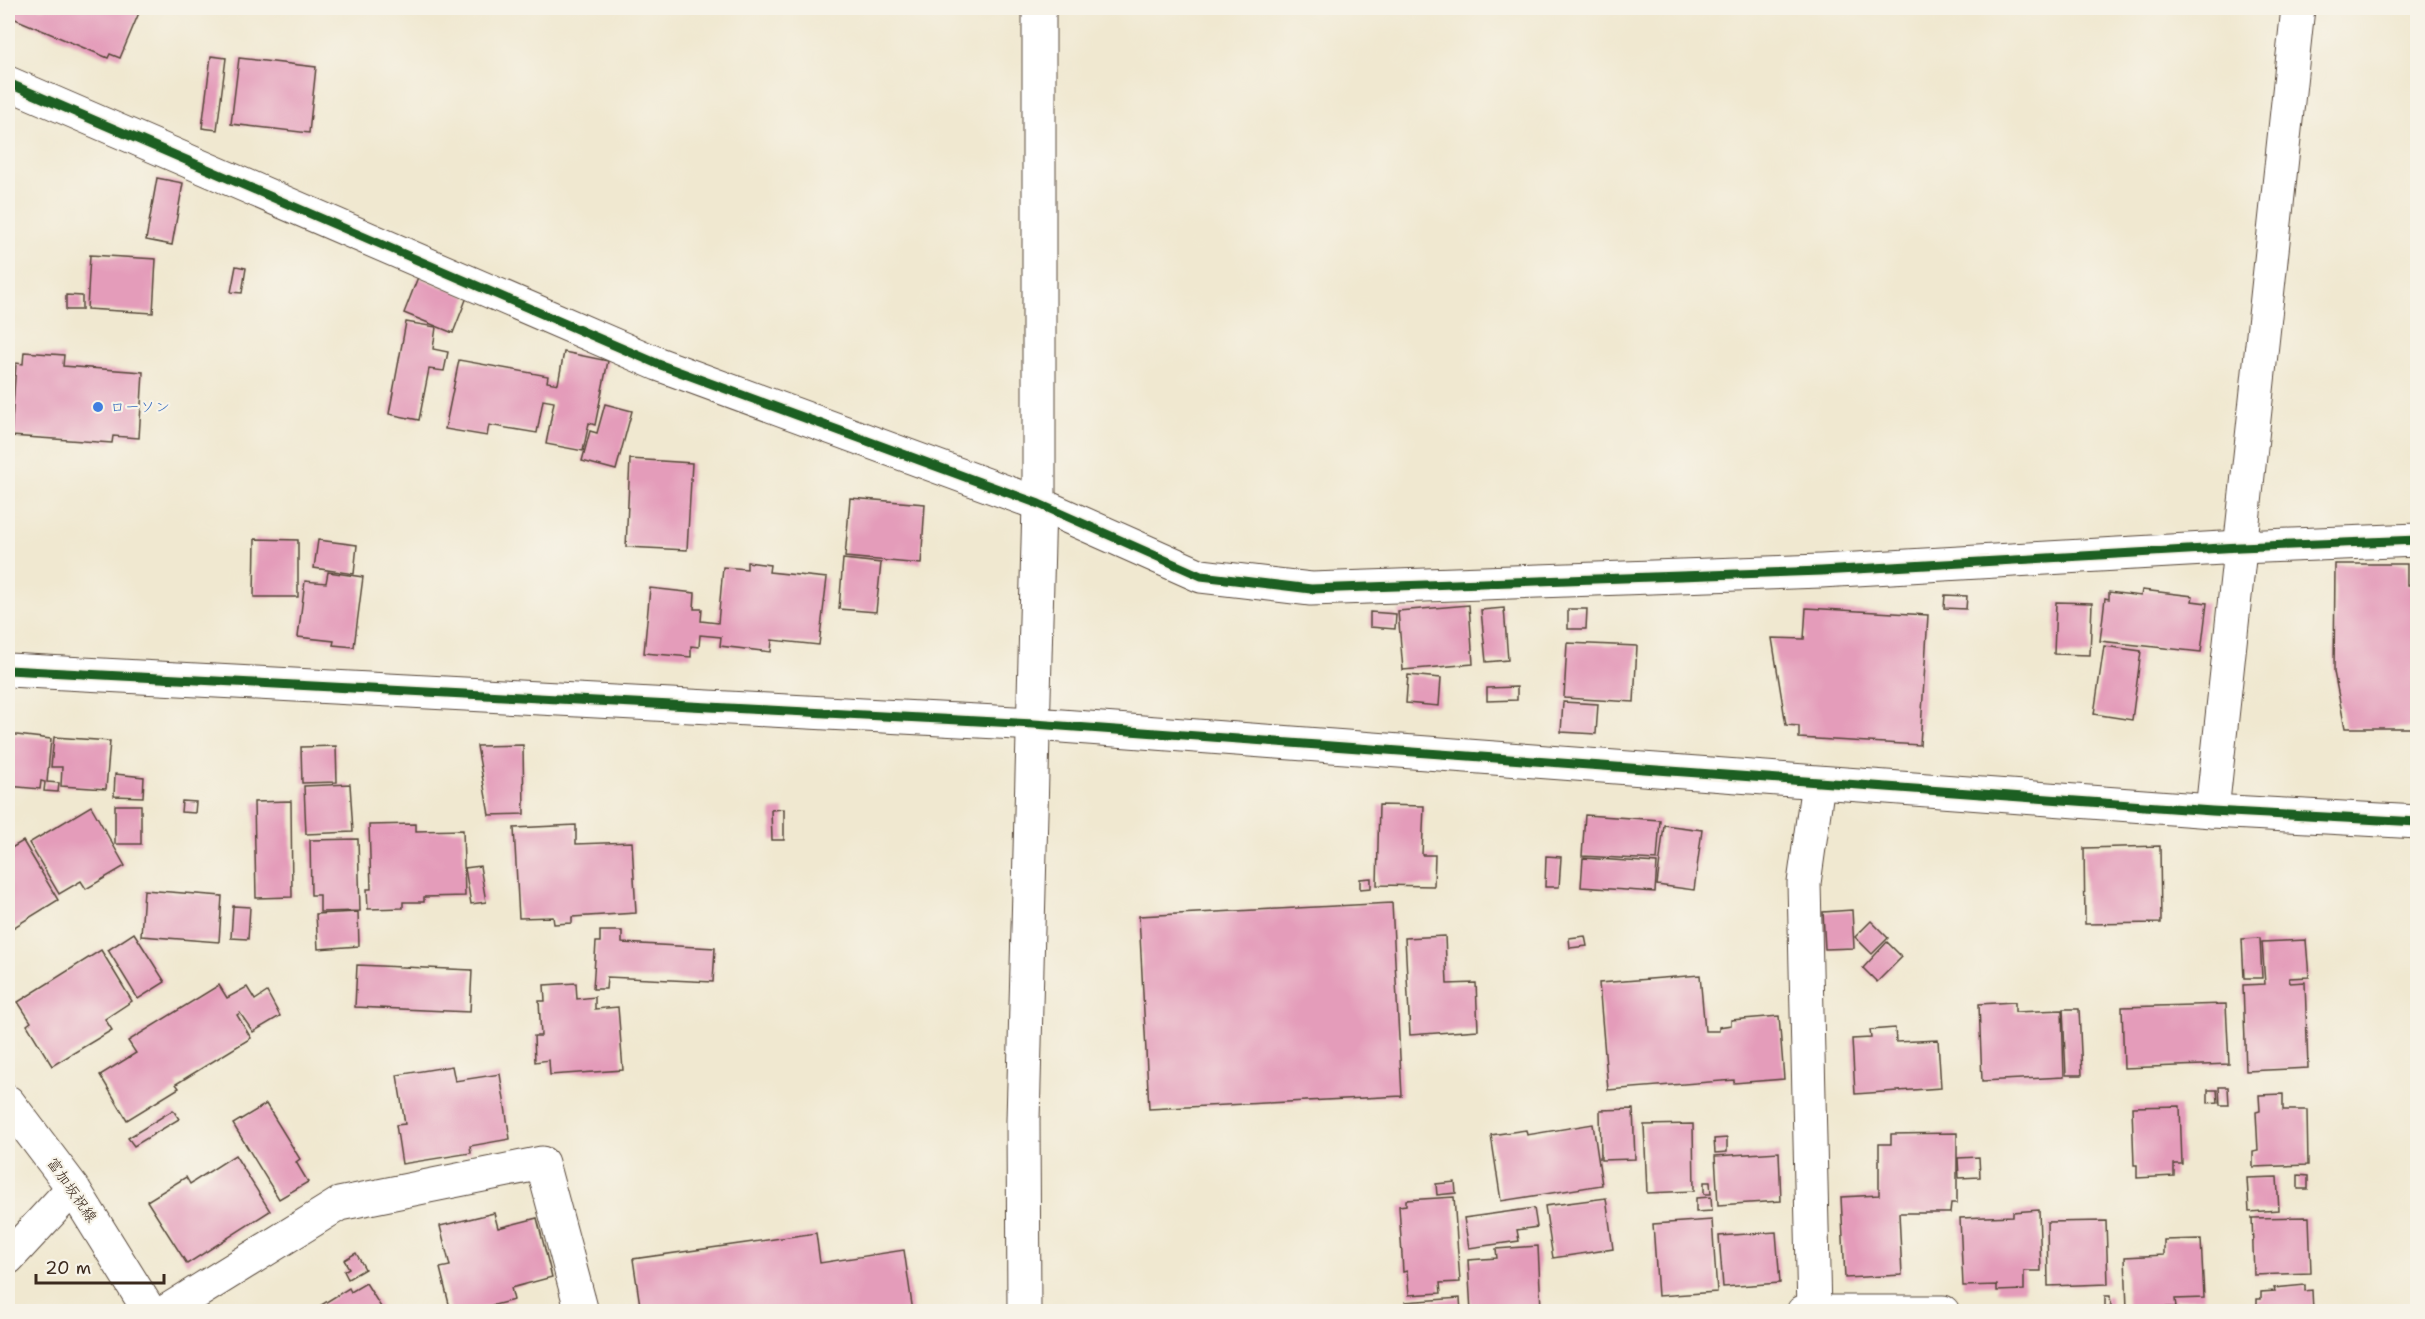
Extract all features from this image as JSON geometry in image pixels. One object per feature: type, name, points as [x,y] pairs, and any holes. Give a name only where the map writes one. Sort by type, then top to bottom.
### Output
[{"type":"street","points":[[1024,1311],[1023,1121],[1039,504],[1039,8]]},
{"type":"street","points":[[2212,812],[2298,8]]},
{"type":"street","points":[[8,83],[658,364],[1039,504],[1201,576],[1311,589],[1821,571],[2240,547],[2418,540]]},
{"type":"street","points":[[8,670],[1034,724],[2212,812],[2418,822]]},
{"type":"street","points":[[1818,783],[1804,883],[1810,1311],[1943,1311]]},
{"type":"street","name":"富加坂祝線","points":[[8,1102],[73,1188],[150,1311]]},
{"type":"street","points":[[165,1311],[339,1204],[542,1163],[582,1311]]},
{"type":"street","points":[[8,1258],[73,1188]]},
{"type":"building","points":[[8,8],[141,8],[120,58],[110,54],[108,58],[8,16]]},
{"type":"building","points":[[211,56],[226,58],[217,130],[202,128]]},
{"type":"building","points":[[239,58],[316,67],[309,133],[231,124]]},
{"type":"building","points":[[157,178],[183,183],[172,245],[146,240]]},
{"type":"building","points":[[90,255],[156,259],[153,313],[87,309]]},
{"type":"building","points":[[236,266],[246,268],[242,293],[231,292]]},
{"type":"building","points":[[418,277],[467,297],[453,333],[404,313]]},
{"type":"building","points":[[66,295],[82,296],[82,310],[66,310]]},
{"type":"building","points":[[406,322],[436,327],[433,349],[448,352],[444,371],[429,369],[419,420],[389,414]]},
{"type":"building","points":[[24,352],[64,355],[63,366],[143,372],[139,438],[113,436],[112,443],[11,436],[16,363],[23,364]]},
{"type":"building","points":[[564,352],[608,361],[595,425],[589,423],[583,451],[546,444],[554,402],[543,400],[537,433],[489,425],[487,436],[445,429],[459,360],[548,376],[547,382],[558,384]]},
{"type":"building","points":[[605,404],[632,411],[616,470],[582,461],[590,431],[597,433]]},
{"type":"building","points":[[630,459],[692,463],[687,550],[626,547]]},
{"type":"building","points":[[850,498],[925,504],[921,564],[845,557]]},
{"type":"building","points":[[255,539],[298,540],[298,597],[254,597]]},
{"type":"building","points":[[318,540],[357,545],[354,574],[314,568]]},
{"type":"building","points":[[843,559],[881,563],[876,612],[839,609]]},
{"type":"building","points":[[747,562],[770,565],[769,572],[827,578],[819,645],[772,640],[771,652],[720,646],[721,637],[700,635],[699,647],[691,646],[691,657],[644,653],[650,588],[695,593],[694,609],[702,609],[701,621],[718,623],[723,567],[747,569]]},
{"type":"building","points":[[2335,564],[2407,564],[2407,585],[2418,585],[2418,728],[2345,728],[2334,672]]},
{"type":"building","points":[[328,572],[363,577],[354,647],[333,645],[334,641],[298,637],[305,581],[326,583]]},
{"type":"building","points":[[2142,590],[2193,596],[2192,601],[2207,603],[2201,652],[2100,641],[2105,598],[2109,599],[2109,592],[2141,596]]},
{"type":"building","points":[[1945,595],[1967,596],[1966,609],[1944,608]]},
{"type":"building","points":[[2056,602],[2092,603],[2090,655],[2054,654]]},
{"type":"building","points":[[1469,605],[1473,664],[1403,670],[1398,611]]},
{"type":"building","points":[[1504,608],[1508,660],[1486,662],[1481,610]]},
{"type":"building","points":[[1806,608],[1928,615],[1920,745],[1799,738],[1799,726],[1786,725],[1772,638],[1804,639]]},
{"type":"building","points":[[1568,609],[1587,609],[1586,629],[1568,629]]},
{"type":"building","points":[[1370,612],[1396,614],[1395,629],[1370,627]]},
{"type":"building","points":[[1567,643],[1637,646],[1634,702],[1564,698]]},
{"type":"building","points":[[2104,646],[2141,651],[2132,720],[2094,714]]},
{"type":"building","points":[[1408,675],[1441,678],[1439,706],[1406,703]]},
{"type":"building","points":[[1517,687],[1517,700],[1487,701],[1487,688]]},
{"type":"building","points":[[1563,702],[1598,704],[1596,734],[1561,732]]},
{"type":"building","points":[[8,734],[51,739],[47,782],[59,783],[58,792],[44,791],[45,782],[41,781],[40,789],[8,786]]},
{"type":"building","points":[[54,737],[110,741],[106,789],[61,786],[62,767],[51,767]]},
{"type":"building","points":[[523,745],[524,814],[489,815],[477,746]]},
{"type":"building","points":[[336,746],[337,782],[302,783],[301,747]]},
{"type":"building","points":[[115,774],[144,777],[143,797],[114,796]]},
{"type":"building","points":[[350,784],[353,832],[306,834],[304,786]]},
{"type":"building","points":[[182,801],[196,802],[195,813],[181,812]]},
{"type":"building","points":[[291,801],[292,897],[256,898],[254,802]]},
{"type":"building","points":[[115,805],[141,805],[141,844],[115,844]]},
{"type":"building","points":[[1379,805],[1424,806],[1422,855],[1435,855],[1434,886],[1377,885]]},
{"type":"building","points":[[91,806],[125,866],[86,889],[81,881],[59,894],[29,843]]},
{"type":"building","points":[[784,809],[784,840],[772,840],[771,810]]},
{"type":"building","points":[[1585,815],[1660,820],[1657,860],[1582,856]]},
{"type":"building","points":[[416,824],[416,831],[463,830],[465,896],[424,897],[424,902],[403,902],[403,908],[368,909],[367,889],[371,889],[369,825]]},
{"type":"building","points":[[576,825],[576,844],[632,842],[636,913],[572,917],[572,923],[554,924],[553,917],[519,918],[514,828]]},
{"type":"building","points":[[1664,825],[1702,830],[1694,890],[1657,885]]},
{"type":"building","points":[[358,839],[360,911],[320,912],[320,895],[311,895],[310,840]]},
{"type":"building","points":[[23,841],[58,900],[8,931],[8,850]]},
{"type":"building","points":[[2160,846],[2161,923],[2085,924],[2084,848]]},
{"type":"building","points":[[1546,856],[1561,857],[1559,887],[1545,887]]},
{"type":"building","points":[[1583,858],[1657,863],[1655,892],[1581,887]]},
{"type":"building","points":[[480,866],[486,902],[471,904],[465,868]]},
{"type":"building","points":[[1371,878],[1371,888],[1360,889],[1360,879]]},
{"type":"building","points":[[144,890],[222,896],[219,942],[141,936]]},
{"type":"building","points":[[1392,903],[1402,1096],[1149,1109],[1139,916]]},
{"type":"building","points":[[233,906],[250,907],[248,939],[231,938]]},
{"type":"building","points":[[1852,910],[1854,948],[1825,949],[1823,912]]},
{"type":"building","points":[[358,912],[359,946],[318,949],[316,914]]},
{"type":"building","points":[[1871,921],[1888,938],[1872,954],[1855,937]]},
{"type":"building","points":[[600,931],[622,931],[622,943],[715,948],[713,982],[607,977],[606,989],[593,989],[596,942],[600,942]]},
{"type":"building","points":[[134,933],[165,982],[138,999],[108,950]]},
{"type":"building","points":[[1445,936],[1447,984],[1476,983],[1478,1030],[1410,1035],[1405,938]]},
{"type":"building","points":[[1585,936],[1587,946],[1570,948],[1569,938]]},
{"type":"building","points":[[2260,938],[2262,978],[2244,978],[2242,939]]},
{"type":"building","points":[[2306,940],[2309,977],[2289,978],[2290,983],[2305,982],[2308,1068],[2246,1071],[2243,985],[2265,984],[2262,942]]},
{"type":"building","points":[[1887,942],[1902,957],[1877,982],[1863,968]]},
{"type":"building","points":[[101,950],[132,1001],[105,1019],[112,1030],[52,1066],[27,1025],[31,1022],[18,1002]]},
{"type":"building","points":[[357,965],[472,970],[470,1012],[355,1007]]},
{"type":"building","points":[[1700,975],[1705,1031],[1719,1031],[1719,1027],[1731,1025],[1731,1020],[1779,1016],[1784,1079],[1734,1083],[1734,1080],[1608,1090],[1599,983]]},
{"type":"building","points":[[576,983],[577,999],[595,997],[595,1009],[618,1007],[623,1070],[550,1075],[549,1060],[535,1062],[534,1036],[541,1036],[539,1001],[545,1001],[544,985]]},
{"type":"building","points":[[219,985],[227,998],[247,987],[255,1000],[267,992],[280,1016],[253,1032],[240,1013],[237,1015],[251,1038],[176,1084],[179,1088],[127,1120],[100,1075],[136,1053],[128,1041]]},
{"type":"building","points":[[2015,1002],[2015,1012],[2062,1010],[2064,1077],[1982,1081],[1979,1004]]},
{"type":"building","points":[[2226,1004],[2229,1064],[2124,1068],[2122,1007]]},
{"type":"building","points":[[2063,1009],[2079,1009],[2082,1075],[2066,1075]]},
{"type":"building","points":[[1895,1028],[1896,1042],[1938,1040],[1941,1088],[1855,1094],[1852,1039],[1871,1038],[1870,1030]]},
{"type":"building","points":[[452,1066],[455,1081],[500,1074],[510,1139],[470,1146],[471,1153],[402,1164],[396,1125],[405,1124],[397,1075]]},
{"type":"building","points":[[2219,1087],[2228,1087],[2229,1105],[2220,1105]]},
{"type":"building","points":[[2208,1090],[2217,1090],[2218,1102],[2208,1103]]},
{"type":"building","points":[[2283,1094],[2283,1110],[2307,1110],[2308,1165],[2253,1167],[2253,1152],[2258,1151],[2256,1112],[2260,1111],[2259,1095]]},
{"type":"building","points":[[266,1104],[300,1159],[296,1162],[308,1182],[279,1199],[233,1124]]},
{"type":"building","points":[[2180,1106],[2182,1164],[2174,1164],[2174,1176],[2137,1178],[2137,1165],[2134,1165],[2132,1107]]},
{"type":"building","points":[[1633,1109],[1635,1159],[1601,1160],[1600,1110]]},
{"type":"building","points":[[173,1110],[179,1119],[134,1146],[128,1138]]},
{"type":"building","points":[[1593,1124],[1602,1185],[1501,1201],[1491,1135],[1526,1130],[1527,1135]]},
{"type":"building","points":[[1693,1124],[1694,1191],[1647,1193],[1644,1125]]},
{"type":"building","points":[[1957,1133],[1957,1203],[1951,1203],[1950,1213],[1899,1213],[1902,1275],[1845,1278],[1841,1197],[1879,1195],[1879,1144],[1891,1144],[1891,1134]]},
{"type":"building","points":[[1727,1138],[1727,1152],[1715,1153],[1714,1139]]},
{"type":"building","points":[[1779,1152],[1781,1201],[1718,1205],[1715,1156]]},
{"type":"building","points":[[235,1155],[270,1211],[187,1264],[147,1201],[186,1177],[190,1184]]},
{"type":"building","points":[[1979,1157],[1980,1177],[1959,1178],[1958,1158]]},
{"type":"building","points":[[2298,1175],[2308,1176],[2308,1189],[2298,1189]]},
{"type":"building","points":[[2277,1177],[2279,1210],[2249,1212],[2247,1178]]},
{"type":"building","points":[[1455,1182],[1456,1193],[1437,1195],[1436,1184]]},
{"type":"building","points":[[1704,1182],[1710,1182],[1711,1194],[1704,1194]]},
{"type":"building","points":[[1454,1197],[1460,1282],[1440,1283],[1441,1293],[1409,1295],[1407,1271],[1403,1272],[1399,1206],[1406,1205],[1406,1200]]},
{"type":"building","points":[[1711,1197],[1712,1211],[1696,1212],[1696,1198]]},
{"type":"building","points":[[1606,1198],[1613,1249],[1553,1258],[1545,1206]]},
{"type":"building","points":[[1534,1208],[1537,1227],[1517,1230],[1519,1241],[1469,1248],[1464,1218]]},
{"type":"building","points":[[2039,1210],[2041,1271],[2024,1271],[2024,1290],[1997,1291],[1997,1285],[1963,1286],[1960,1218],[2013,1216],[2013,1212]]},
{"type":"building","points":[[494,1213],[498,1228],[537,1218],[552,1277],[511,1288],[514,1300],[467,1312],[451,1312],[440,1268],[450,1266],[440,1226]]},
{"type":"building","points":[[2309,1217],[2311,1273],[2254,1275],[2252,1218]]},
{"type":"building","points":[[1712,1220],[1717,1292],[1658,1296],[1653,1224]]},
{"type":"building","points":[[2106,1221],[2108,1284],[2048,1286],[2047,1222]]},
{"type":"building","points":[[1776,1232],[1780,1283],[1723,1287],[1719,1236]]},
{"type":"building","points":[[816,1233],[820,1263],[904,1250],[913,1312],[641,1312],[633,1259]]},
{"type":"building","points":[[2201,1239],[2204,1298],[2175,1299],[2176,1307],[2127,1309],[2125,1257],[2164,1255],[2164,1240]]},
{"type":"building","points":[[1538,1246],[1541,1309],[1471,1312],[1468,1260],[1497,1258],[1496,1249]]},
{"type":"building","points":[[356,1253],[365,1269],[348,1279],[344,1271],[349,1268],[344,1260]]},
{"type":"building","points":[[366,1283],[384,1312],[321,1312],[318,1307],[349,1288],[351,1292]]},
{"type":"building","points":[[2305,1285],[2305,1291],[2312,1290],[2313,1312],[2257,1312],[2257,1299],[2261,1299],[2261,1292],[2275,1291],[2274,1288]]},
{"type":"building","points":[[2105,1296],[2110,1296],[2111,1306],[2105,1307]]},
{"type":"building","points":[[1460,1298],[1461,1312],[1406,1312],[1405,1302]]},
{"type":"cycle path","points":[[8,83],[658,364],[1039,504],[1201,576],[1311,589],[1821,571],[2240,547],[2418,540]]},
{"type":"cycle path","points":[[8,670],[1034,724],[2212,811],[2418,822]]},
{"type":"place","name":"ローソン","points":[[98,407]]}]
